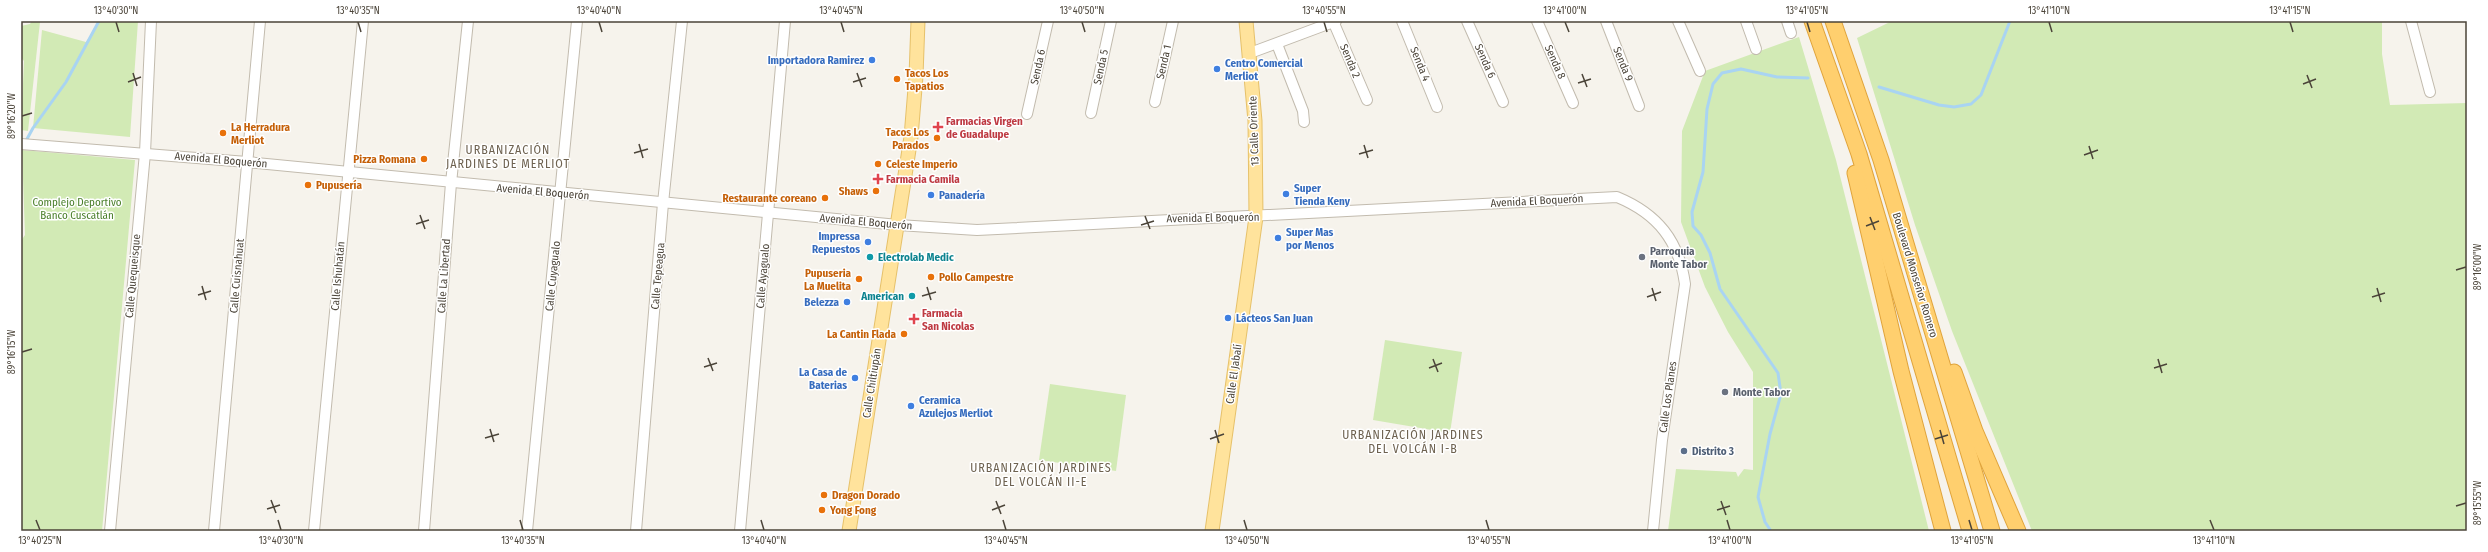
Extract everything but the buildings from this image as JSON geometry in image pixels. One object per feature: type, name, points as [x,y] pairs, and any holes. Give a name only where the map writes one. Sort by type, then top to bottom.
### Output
[{"type":"highway","name":"Boulevard Monseñor Romero","points":[[1812,21],[1859,154],[1970,531]]},
{"type":"highway","name":"Boulevard Monseñor Romero","points":[[1833,21],[1881,160],[1992,531]]},
{"type":"highway","points":[[1837,91],[1899,364],[1943,531]]},
{"type":"highway","points":[[1881,160],[1975,431],[2018,531]]},
{"type":"main road","name":"Calle Chiltiupán","points":[[849,531],[911,137],[916,76],[918,21]]},
{"type":"main road","name":"13 Calle Oriente","points":[[1246,21],[1255,122],[1256,217]]},
{"type":"main road","name":"Calle El Jabalí","points":[[1212,531],[1256,217]]},
{"type":"street","name":"Calle Quequeisque","points":[[110,531],[145,153],[151,21]]},
{"type":"street","name":"Calle Cuisnahuat","points":[[214,531],[260,21]]},
{"type":"street","name":"Calle Ishuhatán","points":[[314,531],[363,21]]},
{"type":"street","name":"Calle La Libertad","points":[[424,531],[451,183],[468,21]]},
{"type":"street","name":"Calle Cuyagualo","points":[[527,531],[578,21]]},
{"type":"street","name":"Calle Tepeagua","points":[[636,531],[663,203],[682,21]]},
{"type":"street","name":"Calle Ayagualo","points":[[740,531],[785,21]]},
{"type":"street","name":"Senda 6","points":[[1027,114],[1048,21]]},
{"type":"street","name":"Senda 5","points":[[1091,113],[1111,21]]},
{"type":"street","name":"Senda 1","points":[[1155,102],[1173,21]]},
{"type":"street","points":[[1250,53],[1335,21]]},
{"type":"street","name":"Senda 2","points":[[1335,21],[1367,100]]},
{"type":"street","name":"Senda 4","points":[[1402,21],[1437,107]]},
{"type":"street","name":"Senda 6","points":[[1467,21],[1503,102]]},
{"type":"street","name":"Senda 8","points":[[1537,21],[1573,103]]},
{"type":"street","name":"Senda 9","points":[[1606,21],[1640,106]]},
{"type":"street","points":[[1678,21],[1700,71]]},
{"type":"street","points":[[1746,21],[1756,49]]},
{"type":"street","points":[[1787,21],[1791,33]]},
{"type":"street","points":[[2412,21],[2430,92]]},
{"type":"street","points":[[1277,44],[1303,111],[1304,122]]},
{"type":"street","name":"Avenida El Boquerón","points":[[26,144],[247,162],[349,174],[769,214],[977,230],[1204,217],[1256,217],[1617,197],[1646,212],[1658,223],[1668,236],[1682,264]]},
{"type":"street","name":"Calle Los Planes","points":[[1653,531],[1662,440],[1684,296],[1685,284],[1682,264]]},
{"type":"green space","points":[[32,21],[40,22],[28,131],[21,130],[24,61],[21,57],[21,26],[30,24]]},
{"type":"green space","points":[[100,21],[138,21],[130,137],[33,128],[42,30],[86,42]]},
{"type":"green space","points":[[1892,21],[2382,21],[2382,54],[2390,105],[2467,103],[2467,531],[2032,531],[1952,331],[1915,225],[1857,38]]},
{"type":"green space","points":[[1799,37],[1836,160],[1929,531],[1668,531],[1676,469],[1736,472],[1738,477],[1744,469],[1753,470],[1753,372],[1728,332],[1705,287],[1681,222],[1682,131],[1705,71]]},
{"type":"green space","name":"Complejo Deportivo Banco Cuscatlán","points":[[22,150],[135,160],[102,531],[21,531],[21,241],[25,235]]},
{"type":"green space","points":[[1385,340],[1462,352],[1450,433],[1373,420]]},
{"type":"green space","points":[[1050,384],[1126,395],[1116,471],[1039,460]]},
{"type":"waterway","points":[[21,150],[33,128],[66,82],[99,21]]},
{"type":"waterway","points":[[1879,87],[1939,105],[1954,107],[1971,104],[1981,95],[2010,21]]},
{"type":"waterway","points":[[1771,531],[1765,522],[1758,497],[1770,434],[1781,394],[1778,373],[1720,289],[1710,253],[1701,235],[1693,226],[1692,212],[1703,172],[1707,109],[1713,84],[1722,73],[1741,69],[1777,77],[1808,78]]},
{"type":"place","name":"Importadora Ramirez","points":[[872,60]]},
{"type":"place","name":"Centro Comercial Merliot","points":[[1217,69]]},
{"type":"place","name":"Tacos Los Tapatios","points":[[897,79]]},
{"type":"place","name":"Farmacias Virgen de Guadalupe","points":[[938,127]]},
{"type":"place","name":"La Herradura Merliot","points":[[223,133]]},
{"type":"place","name":"Tacos Los Parados","points":[[937,138]]},
{"type":"place","name":"Pizza Romana","points":[[424,159]]},
{"type":"place","name":"Celeste Imperio","points":[[878,164]]},
{"type":"place","name":"Farmacia Camila","points":[[878,179]]},
{"type":"place","name":"Pupusería","points":[[308,185]]},
{"type":"place","name":"Shaws","points":[[876,191]]},
{"type":"place","name":"Super Tienda Keny","points":[[1286,194]]},
{"type":"place","name":"Panadería","points":[[931,195]]},
{"type":"place","name":"Restaurante coreano","points":[[825,198]]},
{"type":"place","name":"Super Mas por Menos","points":[[1278,238]]},
{"type":"place","name":"Impressa Repuestos","points":[[868,242]]},
{"type":"place","name":"Electrolab Medic","points":[[870,257]]},
{"type":"place","name":"Parroquia Monte Tabor","points":[[1642,257]]},
{"type":"place","name":"Pollo Campestre","points":[[931,277]]},
{"type":"place","name":"Pupuseria La Muelita","points":[[859,279]]},
{"type":"place","name":"American","points":[[912,296]]},
{"type":"place","name":"Belezza","points":[[847,302]]},
{"type":"place","name":"Lácteos San Juan","points":[[1228,318]]},
{"type":"place","name":"Farmacia San Nicolas","points":[[914,319]]},
{"type":"place","name":"La Cantin Flada","points":[[904,334]]},
{"type":"place","name":"La Casa de Baterias","points":[[855,378]]},
{"type":"place","name":"Monte Tabor","points":[[1725,392]]},
{"type":"place","name":"Ceramica Azulejos Merliot","points":[[911,406]]},
{"type":"place","name":"Distrito 3","points":[[1684,451]]},
{"type":"place","name":"Dragon Dorado","points":[[824,495]]},
{"type":"place","name":"Yong Fong","points":[[822,510]]},
{"type":"district","name":"URBANIZACIÓN JARDINES DE MERLIOT","points":[[508,157]]},
{"type":"district","name":"URBANIZACIÓN JARDINES DEL VOLCÁN I-B","points":[[1413,442]]},
{"type":"district","name":"URBANIZACIÓN JARDINES DEL VOLCÁN II-E","points":[[1041,475]]}]
